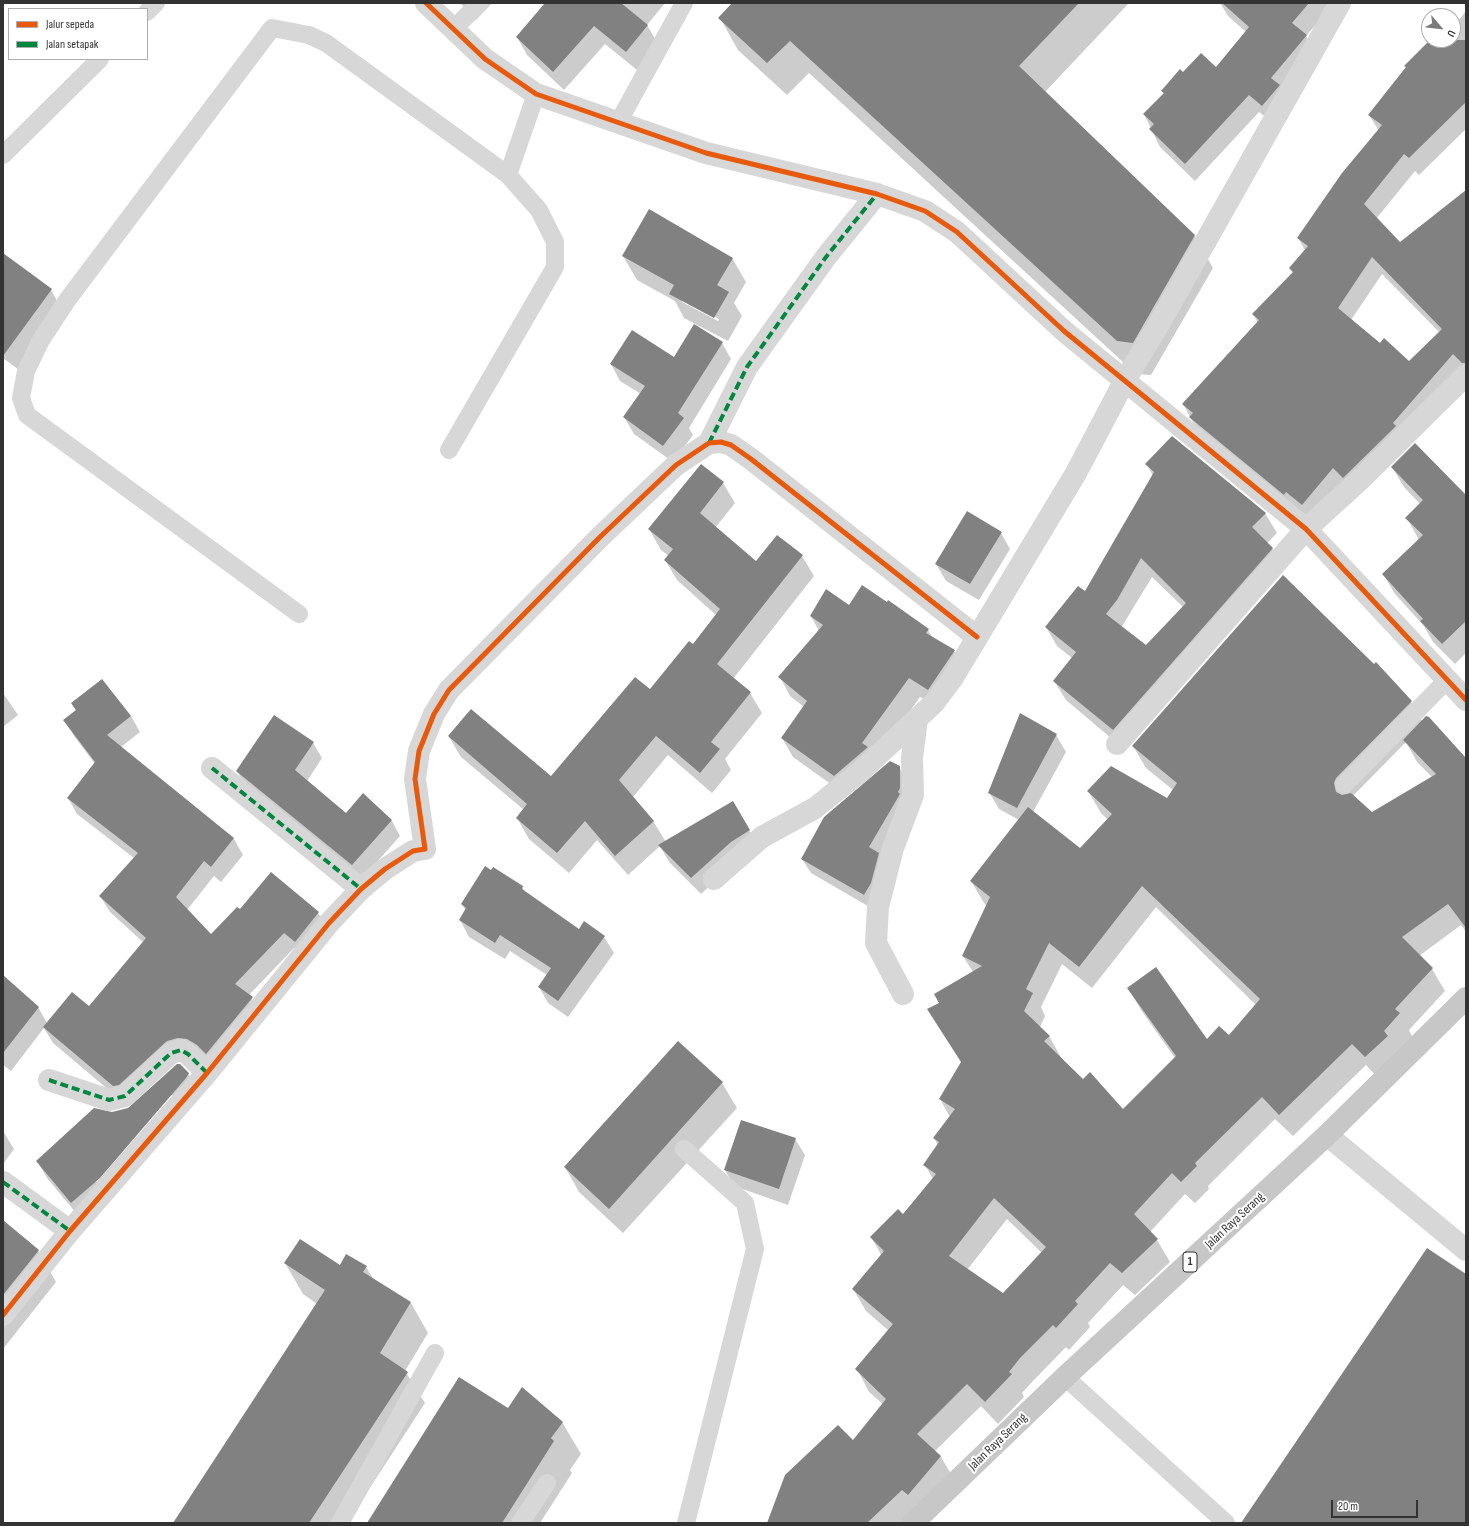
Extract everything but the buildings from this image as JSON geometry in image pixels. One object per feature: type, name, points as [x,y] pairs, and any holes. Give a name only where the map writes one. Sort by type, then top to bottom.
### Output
[{"type":"highway","name":"Jalan Raya Serang","points":[[913,1523],[1065,1377],[1328,1135],[1466,998]]},
{"type":"street","points":[[426,3],[485,59],[536,94],[619,121],[706,153],[877,194],[925,211],[957,232],[1064,331],[1306,529],[1466,700]]},
{"type":"street","points":[[714,879],[762,838],[815,808],[861,771],[934,703],[952,679],[1076,474],[1124,380],[1158,324],[1340,3]]},
{"type":"street","points":[[709,443],[747,367],[826,257],[877,194]]},
{"type":"street","points":[[1118,744],[1306,529],[1362,478],[1466,374]]},
{"type":"street","points":[[3,1315],[70,1232],[207,1073],[329,923],[361,889],[385,869],[413,851],[425,849],[415,779],[419,751],[434,714],[449,690],[600,537],[676,465],[709,443],[721,442],[731,446],[751,459],[977,637]]},
{"type":"street","points":[[904,994],[876,943],[878,907],[891,855],[913,795],[912,758],[917,719]]},
{"type":"street","points":[[212,768],[361,889]]},
{"type":"street","points":[[49,1080],[109,1100],[125,1096],[171,1054],[181,1050],[188,1054],[207,1073]]},
{"type":"street","points":[[1328,1135],[1466,1250]]},
{"type":"street","points":[[3,1182],[70,1232]]},
{"type":"lane","points":[[148,11],[156,3]]},
{"type":"lane","points":[[453,29],[480,3]]},
{"type":"lane","points":[[619,121],[684,3]]},
{"type":"lane","points":[[299,614],[27,415],[21,398],[29,365],[41,340],[68,299],[272,28],[309,35],[326,43],[508,175],[539,210],[555,242],[555,267],[449,450]]},
{"type":"lane","points":[[3,155],[99,60]]},
{"type":"lane","points":[[508,175],[536,94]]},
{"type":"lane","points":[[1344,785],[1447,680]]},
{"type":"lane","points":[[684,1149],[744,1203],[755,1249],[686,1523]]},
{"type":"lane","points":[[340,1523],[435,1353]]},
{"type":"lane","points":[[1065,1377],[1226,1523]]},
{"type":"lane","points":[[520,1523],[547,1483]]},
{"type":"marked path","points":[[709,443],[747,367],[826,257],[877,194]]},
{"type":"marked path","points":[[212,768],[361,889]]},
{"type":"marked path","points":[[49,1080],[109,1100],[125,1096],[171,1053],[181,1050],[188,1054],[207,1073]]},
{"type":"marked path","points":[[3,1182],[70,1231]]},
{"type":"cycle path","points":[[426,3],[485,59],[536,94],[706,153],[877,194],[925,211],[957,232],[1064,331],[1306,529],[1466,700]]},
{"type":"cycle path","points":[[3,1315],[70,1231],[207,1073],[329,923],[361,889],[385,869],[413,851],[425,849],[415,779],[419,751],[434,714],[449,690],[600,537],[676,465],[709,443],[721,442],[731,445],[751,459],[977,637]]}]
